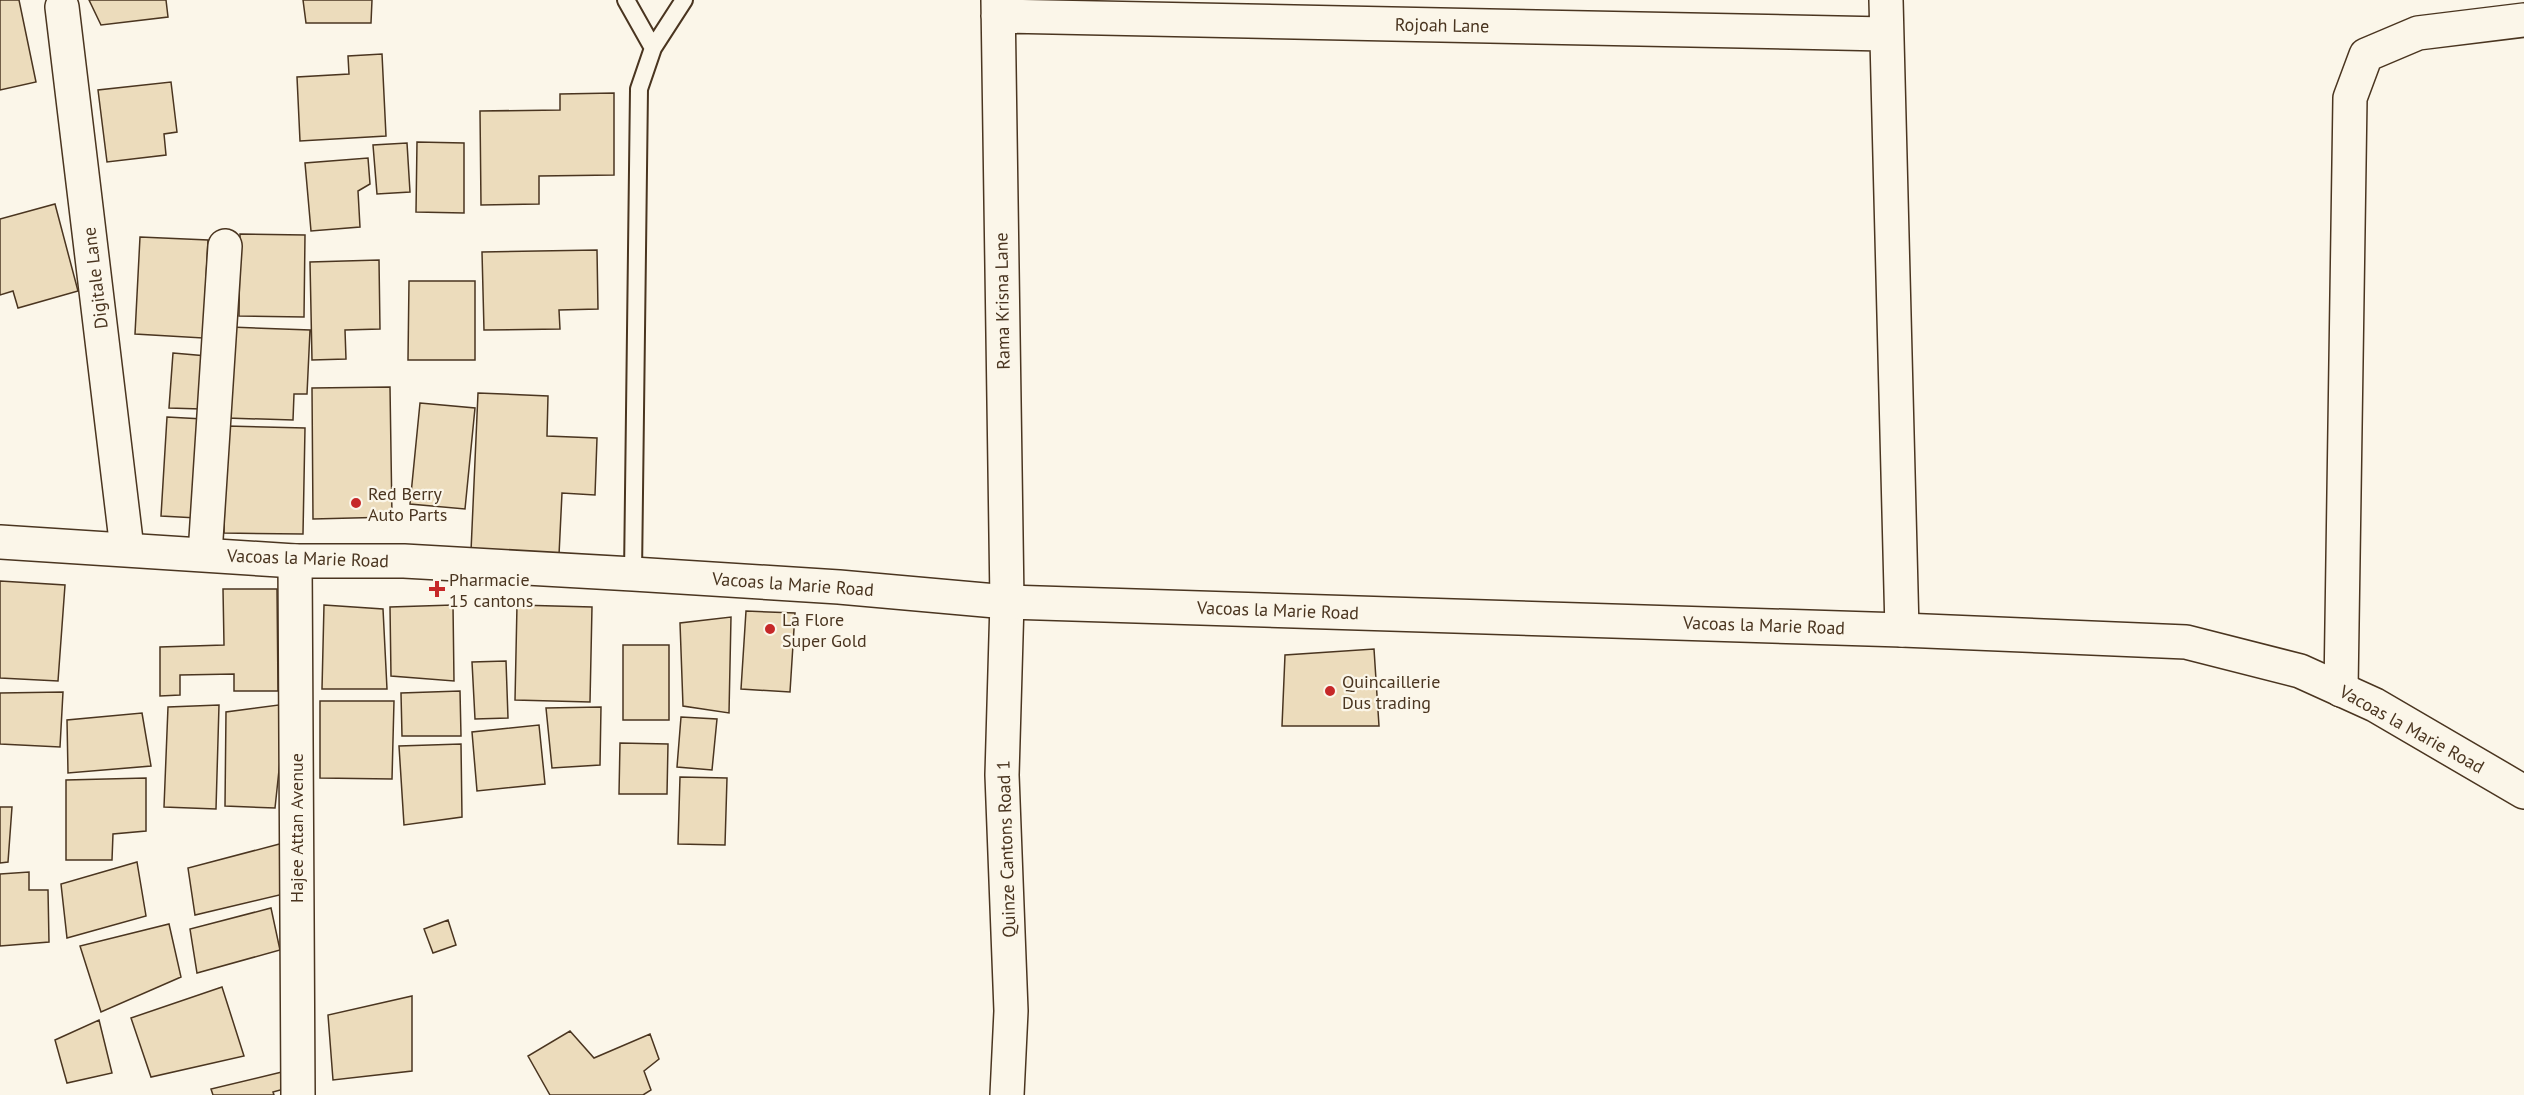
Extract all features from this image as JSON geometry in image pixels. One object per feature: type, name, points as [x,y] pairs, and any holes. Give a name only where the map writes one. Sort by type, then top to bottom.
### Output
[{"type":"street","points":[[1886,0],[1885,34],[1902,630]]},
{"type":"street","name":"Digitale Lane","points":[[62,6],[127,549]]},
{"type":"street","name":"Rojoah Lane","points":[[998,8],[1885,34]]},
{"type":"street","name":"Rama Krisna Lane","points":[[998,8],[1007,602]]},
{"type":"street","points":[[2342,690],[2350,98],[2366,55],[2418,33],[2524,20]]},
{"type":"street","points":[[205,554],[225,246]]},
{"type":"street","name":"Vacoas la Marie Road","points":[[0,542],[295,561],[404,561],[633,574],[839,587],[1007,602],[1902,630],[2186,642],[2300,671],[2375,705],[2524,792]]},
{"type":"street","name":"Hajee Attan Avenue","points":[[295,561],[298,1095]]},
{"type":"street","name":"Quinze Cantons Road 1","points":[[1007,602],[1002,775],[1011,1011],[1007,1095]]},
{"type":"lane","points":[[626,0],[653,48]]},
{"type":"lane","points":[[633,574],[639,89],[653,48],[684,0]]},
{"type":"building","points":[[0,0],[19,0],[36,82],[0,90]]},
{"type":"building","points":[[89,0],[166,0],[168,17],[101,25]]},
{"type":"building","points":[[303,0],[372,0],[371,23],[306,23]]},
{"type":"building","points":[[382,54],[386,136],[300,141],[297,77],[349,74],[348,56]]},
{"type":"building","points":[[171,82],[177,132],[164,134],[166,155],[107,162],[98,90]]},
{"type":"building","points":[[614,93],[614,175],[539,176],[539,204],[481,205],[480,111],[560,110],[560,94]]},
{"type":"building","points":[[417,142],[464,143],[464,213],[416,212]]},
{"type":"building","points":[[407,143],[410,192],[377,194],[373,145]]},
{"type":"building","points":[[368,158],[370,184],[358,191],[360,227],[311,231],[305,163]]},
{"type":"building","points":[[55,204],[78,291],[18,308],[13,291],[0,295],[0,219]]},
{"type":"building","points":[[240,234],[305,235],[304,317],[239,316]]},
{"type":"building","points":[[140,237],[208,240],[203,338],[135,334]]},
{"type":"building","points":[[597,250],[598,309],[559,310],[560,329],[484,330],[482,252]]},
{"type":"building","points":[[379,260],[380,329],[345,330],[346,359],[312,360],[310,262]]},
{"type":"building","points":[[409,281],[475,281],[475,360],[408,360]]},
{"type":"building","points":[[230,327],[310,330],[307,394],[294,394],[293,420],[227,418]]},
{"type":"building","points":[[173,353],[207,356],[201,409],[169,408]]},
{"type":"building","points":[[390,387],[392,517],[313,519],[312,388]]},
{"type":"building","points":[[478,393],[548,396],[547,436],[597,438],[595,495],[562,493],[559,555],[471,551]]},
{"type":"building","points":[[420,403],[475,408],[465,509],[410,504]]},
{"type":"building","points":[[167,417],[203,419],[197,518],[161,516]]},
{"type":"building","points":[[226,426],[305,428],[303,534],[224,533]]},
{"type":"building","points":[[0,581],[65,585],[58,681],[0,678]]},
{"type":"building","points":[[223,589],[277,589],[278,691],[234,691],[234,674],[180,675],[180,695],[160,696],[160,647],[224,645]]},
{"type":"building","points":[[324,605],[383,609],[387,689],[322,689]]},
{"type":"building","points":[[453,605],[454,681],[391,676],[390,607]]},
{"type":"building","points":[[517,605],[592,607],[590,702],[515,700]]},
{"type":"building","points":[[746,611],[795,613],[790,692],[741,689]]},
{"type":"building","points":[[731,617],[729,713],[683,706],[680,623]]},
{"type":"building","points":[[623,645],[669,645],[669,720],[623,720]]},
{"type":"building","name":"Quincaillerie Dus trading","points":[[1374,649],[1379,726],[1282,726],[1285,655]]},
{"type":"building","points":[[506,661],[508,718],[475,719],[472,662]]},
{"type":"building","points":[[460,691],[461,736],[402,736],[401,693]]},
{"type":"building","points":[[63,692],[60,747],[0,744],[0,693]]},
{"type":"building","points":[[320,701],[394,701],[392,779],[320,778]]},
{"type":"building","points":[[286,704],[275,808],[225,806],[226,712]]},
{"type":"building","points":[[219,705],[216,809],[164,807],[168,707]]},
{"type":"building","points":[[601,707],[600,765],[552,768],[546,708]]},
{"type":"building","points":[[142,713],[151,766],[68,773],[67,720]]},
{"type":"building","points":[[681,717],[717,719],[712,770],[677,767]]},
{"type":"building","points":[[539,725],[545,784],[477,791],[472,732]]},
{"type":"building","points":[[620,743],[668,744],[667,794],[619,794]]},
{"type":"building","points":[[461,744],[462,817],[404,825],[399,746]]},
{"type":"building","points":[[680,777],[727,778],[725,845],[678,844]]},
{"type":"building","points":[[146,778],[146,831],[113,834],[112,860],[66,860],[66,780]]},
{"type":"building","points":[[0,807],[12,807],[8,862],[0,863]]},
{"type":"building","points":[[287,842],[288,893],[195,915],[188,868]]},
{"type":"building","points":[[137,862],[146,916],[67,938],[61,884]]},
{"type":"building","points":[[29,872],[29,890],[48,890],[49,942],[0,946],[0,874]]},
{"type":"building","points":[[271,908],[280,950],[197,973],[190,929]]},
{"type":"building","points":[[448,920],[456,945],[433,953],[424,929]]},
{"type":"building","points":[[169,924],[181,977],[101,1012],[80,946]]},
{"type":"building","points":[[222,987],[244,1056],[151,1077],[131,1018]]},
{"type":"building","points":[[412,996],[412,1071],[333,1080],[328,1015]]},
{"type":"building","points":[[99,1020],[112,1073],[67,1083],[55,1040]]},
{"type":"building","points":[[570,1031],[594,1058],[650,1034],[659,1059],[644,1071],[651,1090],[643,1095],[550,1095],[528,1056]]},
{"type":"building","points":[[286,1071],[284,1089],[273,1092],[274,1095],[213,1095],[211,1089]]},
{"type":"place","name":"Red Berry Auto Parts","points":[[356,503]]},
{"type":"place","name":"Pharmacie 15 cantons","points":[[437,589]]},
{"type":"place","name":"La Flore Super Gold","points":[[770,629]]},
{"type":"place","name":"Quincaillerie Dus trading","points":[[1330,691]]}]
